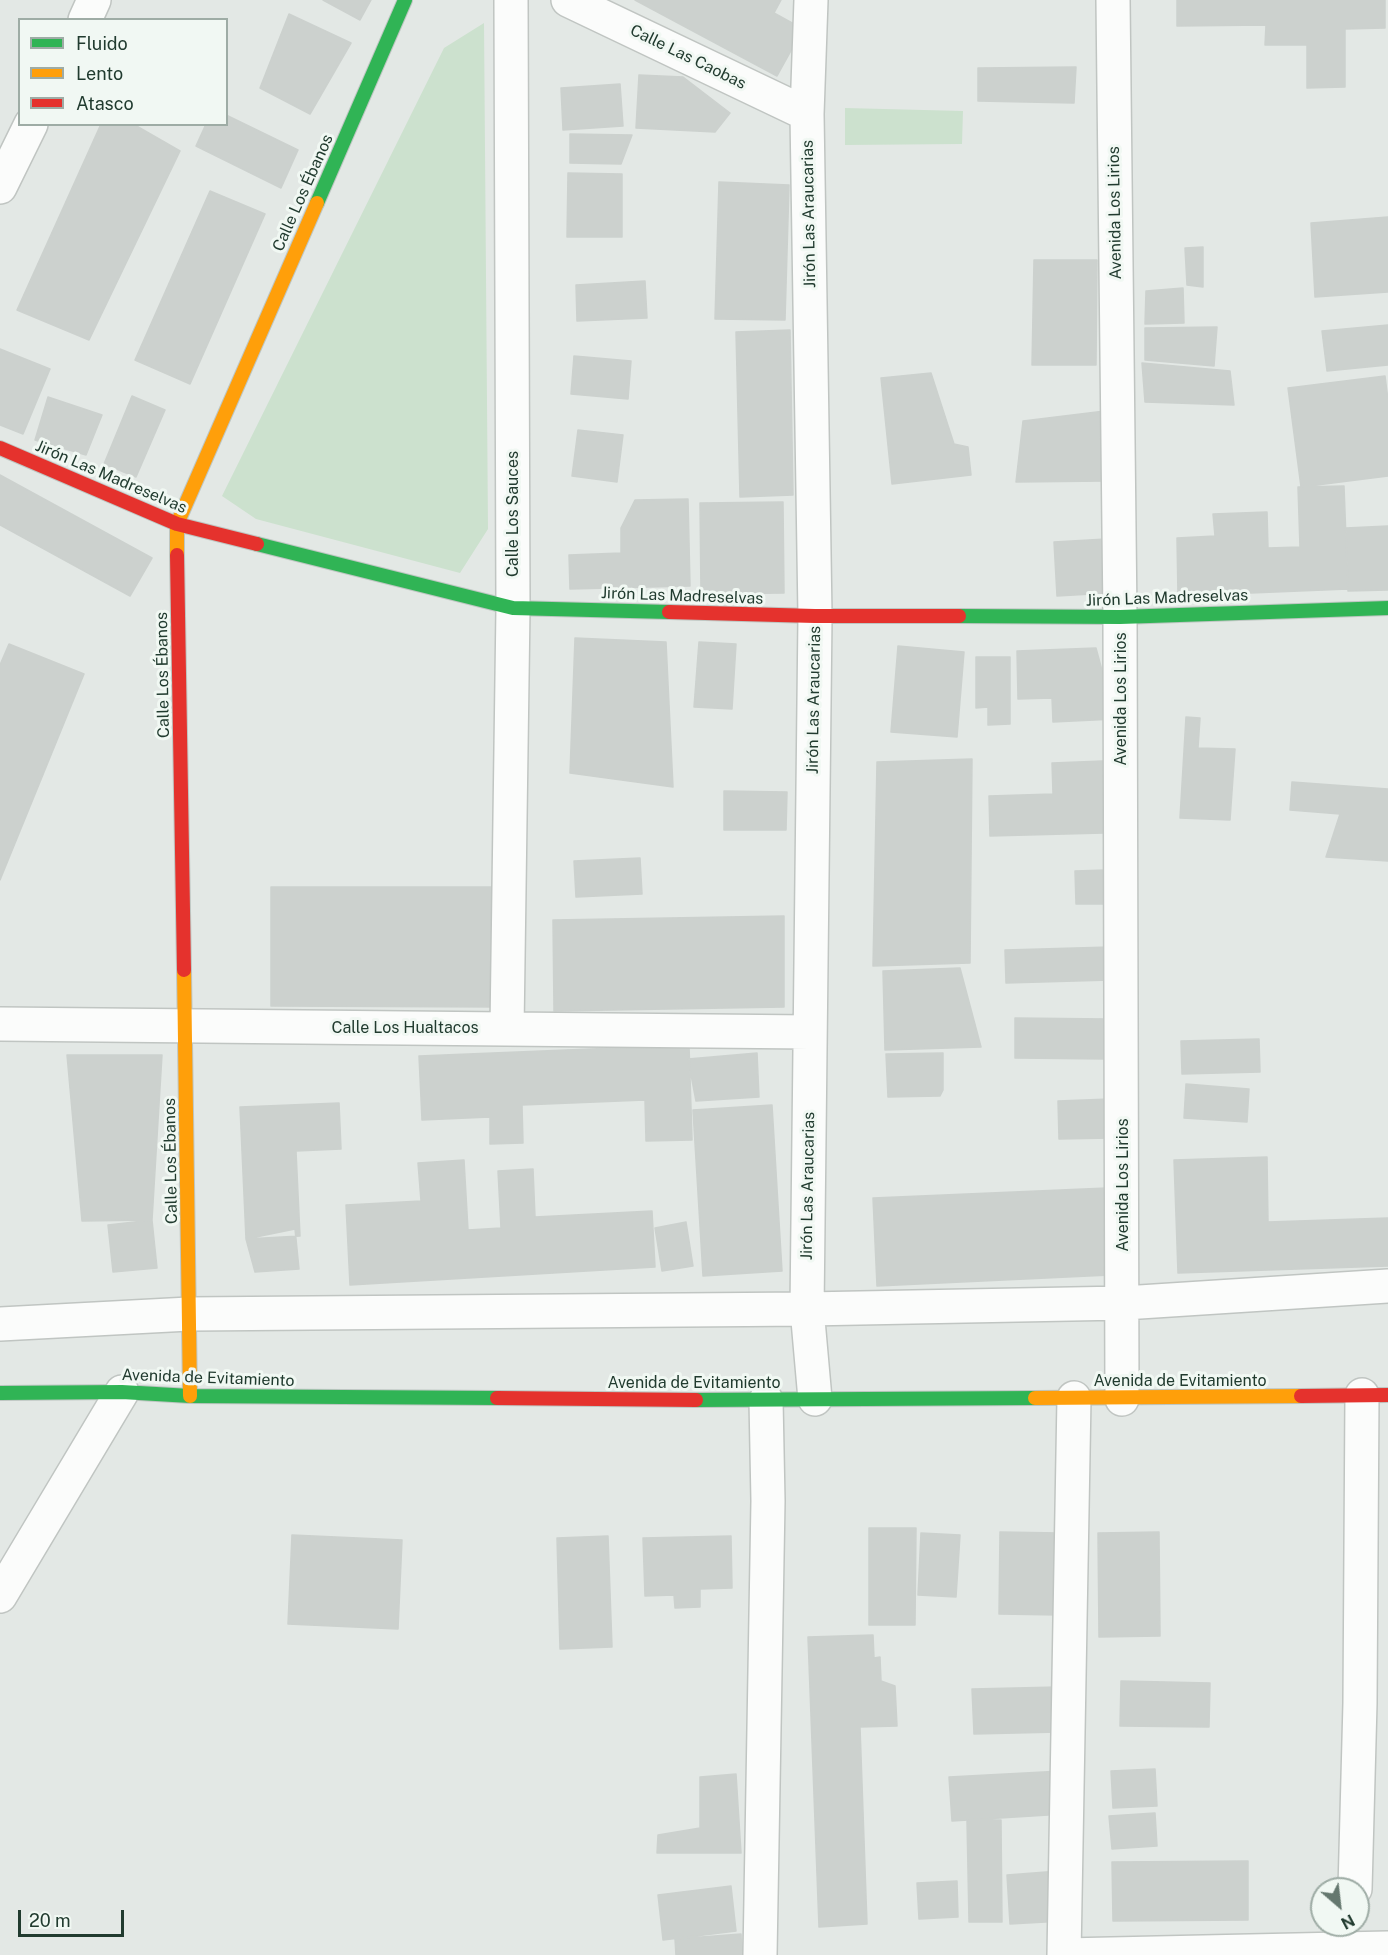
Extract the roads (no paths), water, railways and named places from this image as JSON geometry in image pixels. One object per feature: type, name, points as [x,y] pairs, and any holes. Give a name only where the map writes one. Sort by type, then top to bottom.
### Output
[{"type":"street","points":[[86,18],[94,0]]},
{"type":"street","name":"Calle Los Ébanos","points":[[190,1396],[177,524],[405,0]]},
{"type":"street","name":"Calle Los Sauces","points":[[507,1029],[513,608],[511,0]]},
{"type":"street","name":"Calle Las Caobas","points":[[568,0],[807,114]]},
{"type":"street","name":"Jirón Las Araucarias","points":[[811,0],[807,114],[815,616],[807,1309],[815,1400]]},
{"type":"street","name":"Avenida Los Lirios","points":[[1113,0],[1120,617],[1124,1303],[1122,1399]]},
{"type":"street","points":[[0,187],[30,126]]},
{"type":"street","name":"Jirón Las Madreselvas","points":[[0,448],[177,524],[513,608],[815,616],[1120,617],[1388,608]]},
{"type":"street","name":"Calle Los Hualtacos","points":[[0,1024],[810,1032]]},
{"type":"street","points":[[0,1324],[189,1314],[807,1309],[1124,1303],[1388,1286]]},
{"type":"street","points":[[0,1596],[122,1392]]},
{"type":"street","name":"Avenida de Evitamiento","points":[[0,1393],[122,1392],[190,1396],[766,1400],[1122,1399],[1375,1395]]},
{"type":"street","points":[[1356,1877],[1374,1702],[1375,1395]]},
{"type":"street","points":[[1074,1398],[1065,1955],[1354,1943],[1388,1948]]},
{"type":"street","points":[[760,1955],[768,1501],[766,1400]]}]
